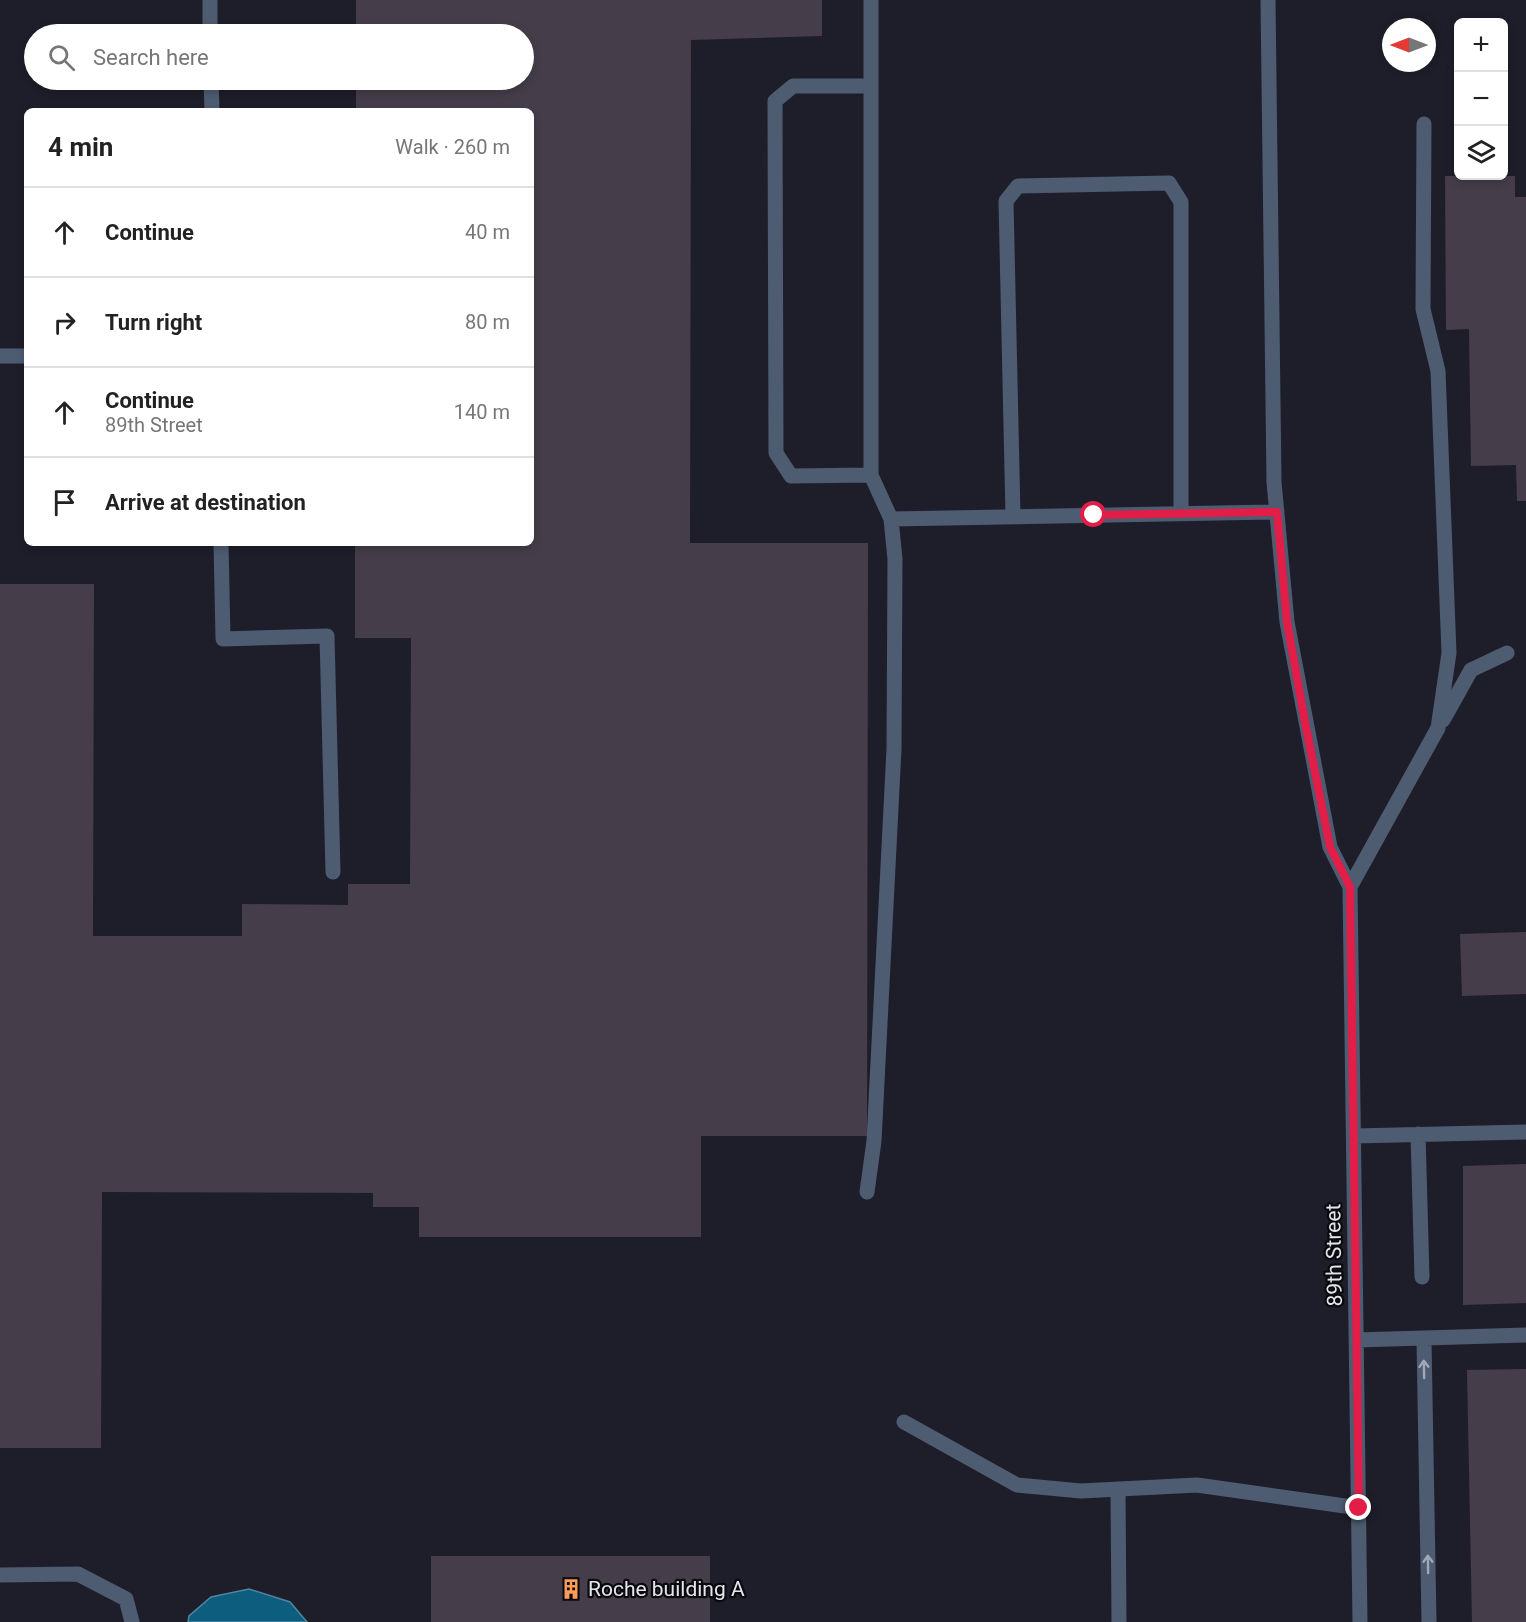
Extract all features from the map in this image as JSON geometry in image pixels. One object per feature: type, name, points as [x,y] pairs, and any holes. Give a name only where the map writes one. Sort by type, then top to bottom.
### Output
[{"type":"street","points":[[210,0],[210,24]]},
{"type":"street","points":[[867,1192],[874,1142],[894,749],[895,559],[891,519],[871,476],[871,0]]},
{"type":"street","points":[[1268,0],[1277,512],[1287,622],[1330,847],[1350,887]]},
{"type":"street","points":[[871,86],[793,86],[775,101],[776,453],[791,476],[871,476]]},
{"type":"street","points":[[211,90],[212,108]]},
{"type":"street","points":[[1424,124],[1424,309],[1438,371],[1449,653],[1438,728]]},
{"type":"street","points":[[1013,516],[1006,201],[1018,186],[1169,183],[1181,202],[1181,513]]},
{"type":"street","points":[[0,356],[24,356]]},
{"type":"street","points":[[891,519],[1277,512]]},
{"type":"street","points":[[221,546],[224,639],[327,636],[333,872]]},
{"type":"street","points":[[1350,887],[1472,670],[1507,653]]},
{"type":"street","name":"89th Street","points":[[1350,887],[1360,1622]]},
{"type":"street","points":[[1354,1136],[1526,1132]]},
{"type":"street","points":[[1418,1134],[1422,1277]]},
{"type":"street","points":[[1356,1340],[1424,1340],[1526,1335]]},
{"type":"street","points":[[1424,1340],[1429,1622]]},
{"type":"street","points":[[904,1422],[1017,1485],[1081,1491],[1197,1485],[1359,1508]]},
{"type":"street","points":[[1118,1489],[1119,1622]]},
{"type":"street","points":[[0,1575],[78,1574],[126,1599],[132,1622]]},
{"type":"water","points":[[249,1589],[290,1602],[307,1622],[188,1622],[189,1616],[211,1597]]},
{"type":"building","points":[[356,0],[822,0],[822,36],[691,40],[690,543],[868,543],[867,1136],[701,1136],[701,1237],[419,1237],[419,1207],[373,1207],[373,1193],[102,1192],[101,1448],[0,1448],[0,584],[94,584],[93,936],[242,936],[242,904],[348,905],[348,884],[410,884],[411,638],[355,638],[355,546],[534,546],[534,108],[356,108],[356,90],[534,90],[534,24],[356,24]]},
{"type":"building","points":[[1445,176],[1454,176],[1454,180],[1508,180],[1508,176],[1515,176],[1515,197],[1526,197],[1526,501],[1517,501],[1516,465],[1471,466],[1469,329],[1446,330]]},
{"type":"building","points":[[1526,932],[1526,994],[1462,996],[1460,934]]},
{"type":"building","points":[[1526,1164],[1526,1303],[1463,1305],[1463,1166]]},
{"type":"building","points":[[1526,1369],[1526,1622],[1472,1622],[1467,1370]]},
{"type":"building","name":"Roche building A","points":[[431,1556],[710,1556],[710,1622],[431,1622]]},
{"type":"place","name":"Roche building A","points":[[571,1589]]},
{"type":"route","points":[[1094,515],[1277,512],[1287,622],[1305,722],[1330,847],[1350,887],[1359,1508]]}]
